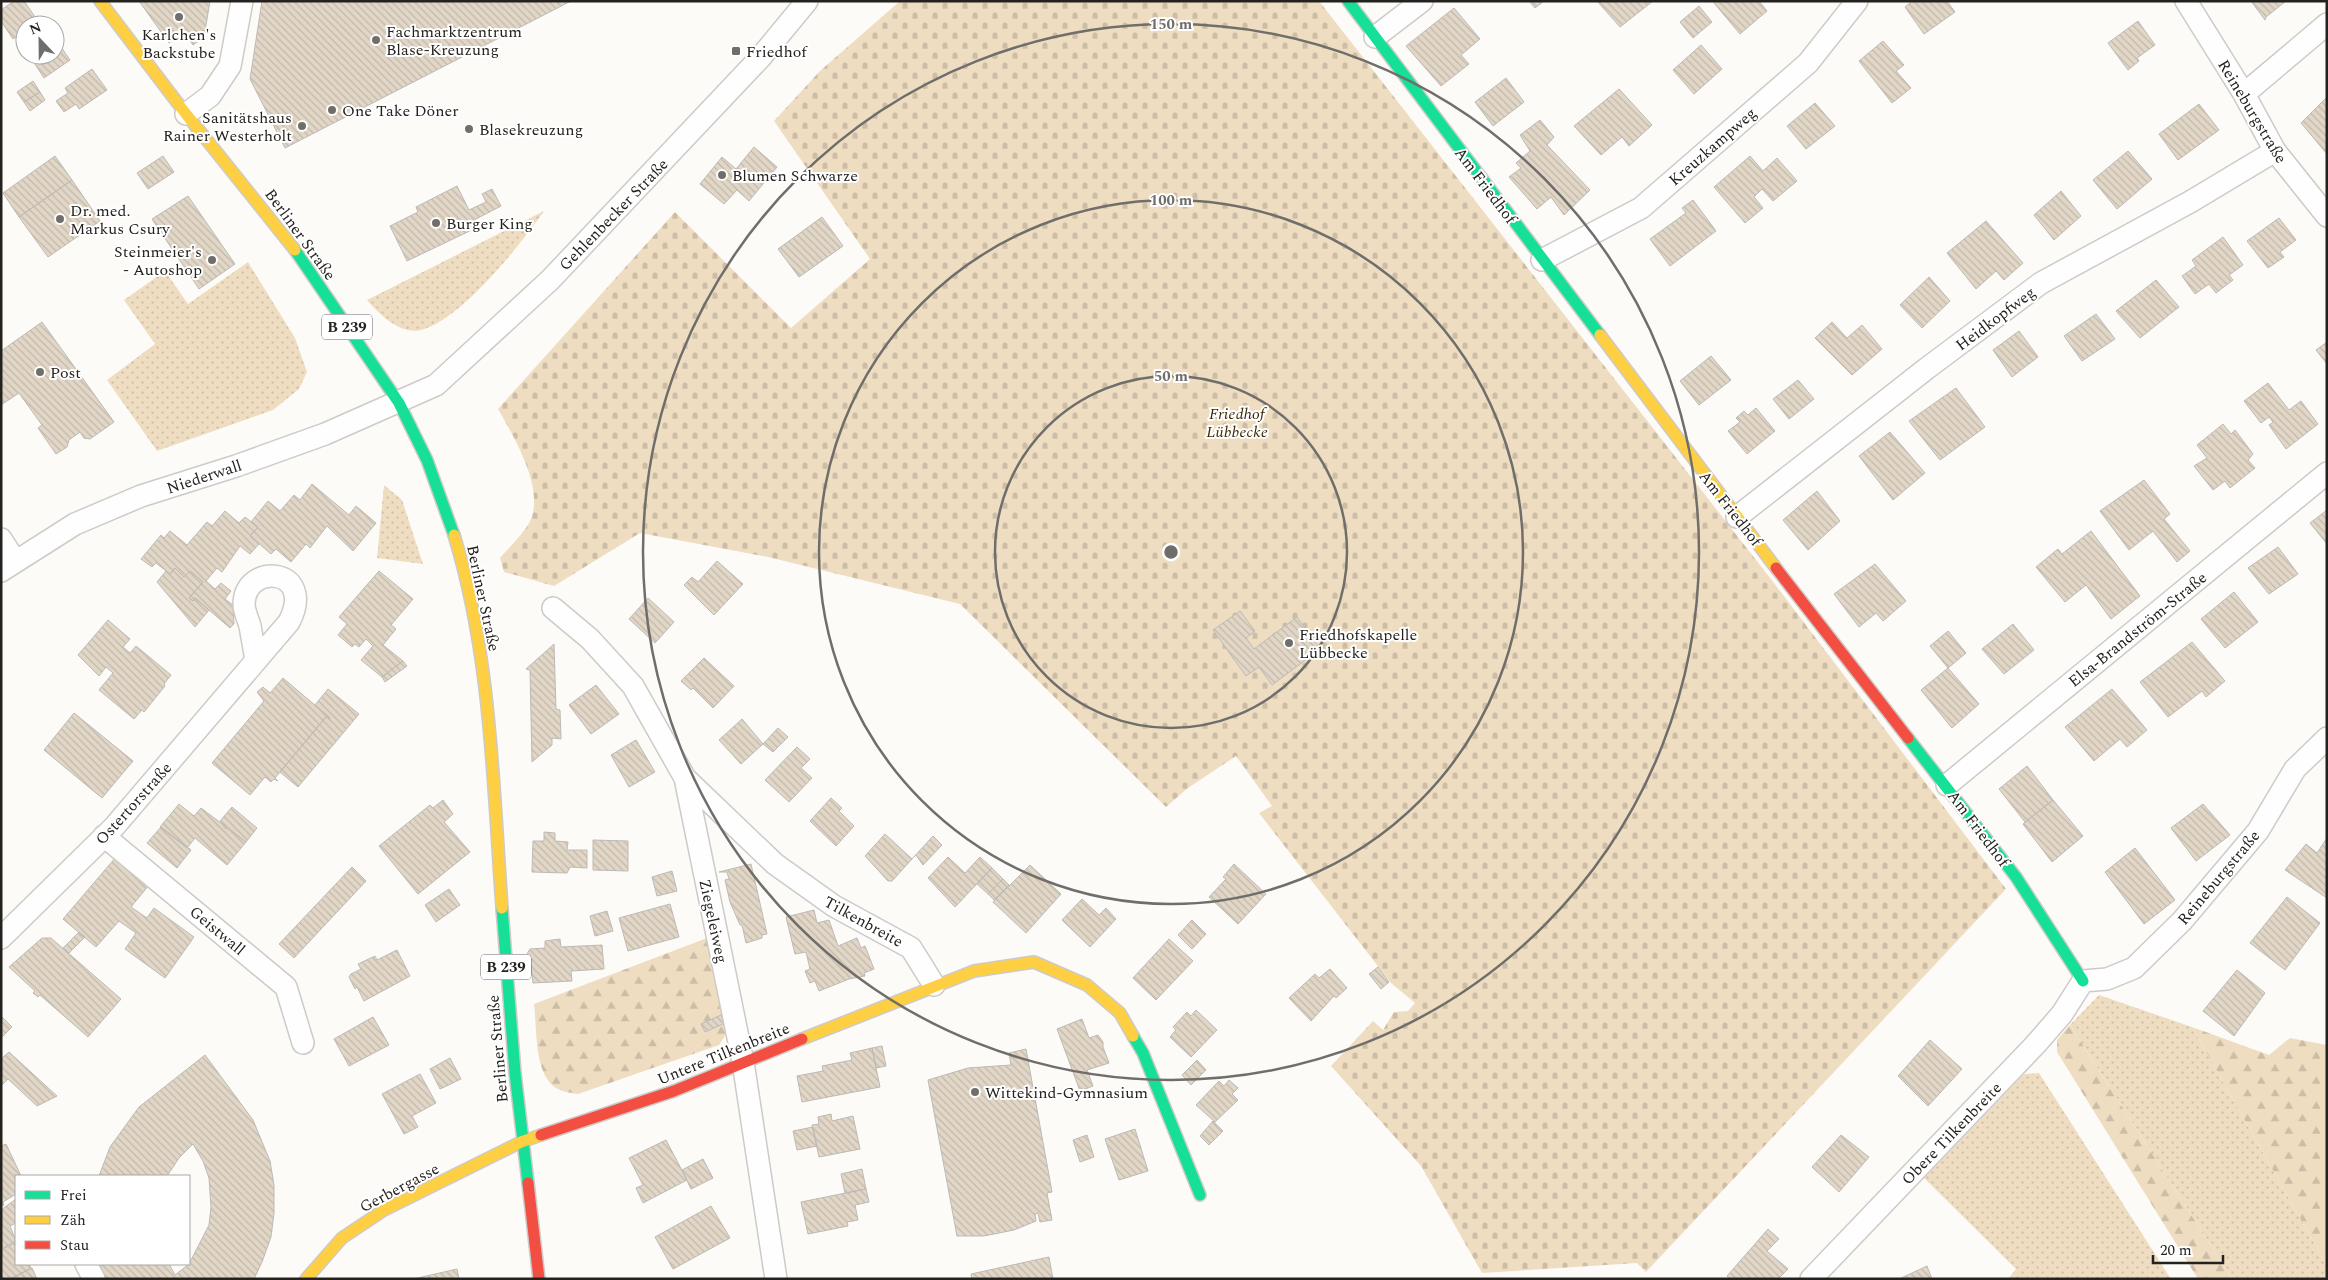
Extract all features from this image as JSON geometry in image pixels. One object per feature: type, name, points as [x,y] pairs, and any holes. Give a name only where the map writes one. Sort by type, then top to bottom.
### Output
[{"type":"street","name":"Berliner Straße","points":[[100,1],[186,114],[286,237],[399,403],[427,460],[455,540],[466,575],[484,683],[522,1142],[539,1279]]},
{"type":"street","points":[[186,114],[210,96],[230,66],[242,1]]},
{"type":"street","name":"Gehlenbecker Straße","points":[[399,403],[436,385],[550,280],[760,58],[807,1]]},
{"type":"street","name":"Am Friedhof","points":[[1348,1],[1737,517],[1947,785],[2016,877],[2083,981]]},
{"type":"street","points":[[1375,37],[1422,1]]},
{"type":"street","name":"Kreuzkampweg","points":[[1542,260],[1640,208],[1808,62],[1857,1]]},
{"type":"street","name":"Reineburgstraße","points":[[2186,1],[2244,94],[2275,151],[2327,216]]},
{"type":"street","points":[[2244,94],[2327,24]]},
{"type":"street","name":"Heidkopfweg","points":[[1737,517],[1926,369],[2041,283],[2190,202],[2275,151]]},
{"type":"street","name":"Niederwall","points":[[1,539],[8,566],[75,524],[141,496],[236,466],[337,430],[399,403]]},
{"type":"street","name":"Elsa-Brandström-Straße","points":[[1947,785],[2327,473]]},
{"type":"street","name":"Ziegeleiweg","points":[[553,608],[590,639],[633,686],[685,778],[743,1062],[776,1279]]},
{"type":"street","name":"Ostertorstraße","points":[[1,938],[104,836],[256,660]]},
{"type":"street","name":"Reineburgstraße","points":[[2083,981],[2107,979],[2134,968],[2182,921],[2258,831],[2295,769],[2327,738]]},
{"type":"street","name":"Tilkenbreite","points":[[685,778],[775,864],[834,906],[911,948],[934,985]]},
{"type":"street","name":"Geistwall","points":[[104,836],[286,987],[303,1043]]},
{"type":"street","points":[[934,985],[974,971],[1034,962],[1087,985],[1120,1013],[1143,1053],[1200,1195]]},
{"type":"street","name":"Obere Tilkenbreite","points":[[1811,1279],[2035,1044],[2062,1014],[2083,981]]},
{"type":"street","name":"Untere Tilkenbreite","points":[[522,1142],[674,1091],[934,985]]},
{"type":"street","name":"Gerbergasse","points":[[306,1279],[342,1238],[377,1215],[522,1142]]},
{"type":"street","points":[[87,1265],[94,1279]]},
{"type":"green space","name":"Friedhof Lübbecke","points":[[900,1],[1319,1],[1774,583],[2006,889],[1646,1272],[1637,1263],[1482,1273],[1421,1166],[1331,1066],[1373,1021],[1383,1030],[1394,1012],[1408,1011],[1415,1003],[1391,983],[1259,813],[1272,806],[1236,756],[1188,788],[1166,807],[960,604],[768,557],[640,533],[554,586],[504,572],[500,558],[528,525],[533,512],[534,497],[532,482],[520,450],[498,409],[675,212],[791,328],[870,259],[774,121],[820,71]]},
{"type":"green space","points":[[544,211],[506,261],[489,279],[454,312],[437,323],[421,330],[405,329],[384,317],[367,300]]},
{"type":"green space","points":[[248,262],[295,338],[307,372],[299,389],[273,410],[157,451],[107,380],[155,344],[124,300],[165,271],[188,304]]},
{"type":"green space","points":[[384,485],[402,500],[423,564],[377,558]]},
{"type":"green space","points":[[707,938],[727,1033],[719,1045],[578,1094],[561,1090],[552,1085],[546,1077],[539,1058],[534,1004]]},
{"type":"green space","points":[[2099,995],[2192,1027],[2327,1266],[2327,1279],[2232,1279],[2070,1025]]},
{"type":"green space","points":[[2070,1025],[2232,1279],[2198,1279],[2057,1052],[2057,1040]]},
{"type":"green space","points":[[2192,1027],[2269,1055],[2290,1038],[2327,1045],[2327,1266]]},
{"type":"green space","points":[[2039,1073],[2171,1279],[2008,1279],[2016,1269],[1924,1178],[2024,1074]]},
{"type":"building","points":[[14,1],[24,1],[34,15],[15,15],[15,38],[13,39],[1,21],[1,10]]},
{"type":"building","name":"Karlchen's Backstube","points":[[139,1],[210,1],[204,37],[193,45],[184,32],[169,43]]},
{"type":"building","name":"Fachmarktzentrum Blase-Kreuzung","points":[[262,1],[571,1],[285,148],[250,79]]},
{"type":"building","points":[[1529,1],[1544,1],[1535,8]]},
{"type":"building","points":[[1597,1],[1653,1],[1620,27]]},
{"type":"building","points":[[1715,1],[1725,1],[1726,3],[1729,1],[1759,1],[1767,11],[1740,34],[1714,3]]},
{"type":"building","points":[[1912,1],[1947,1],[1955,12],[1924,34],[1905,7]]},
{"type":"building","points":[[2251,1],[2286,1],[2266,17],[2265,20]]},
{"type":"building","points":[[1699,6],[1712,22],[1693,38],[1680,22]]},
{"type":"building","points":[[1454,8],[1480,39],[1461,55],[1469,64],[1441,86],[1406,46]]},
{"type":"building","points":[[2138,21],[2155,45],[2137,58],[2139,61],[2128,70],[2108,43]]},
{"type":"building","points":[[1883,41],[1904,65],[1896,71],[1911,88],[1892,103],[1859,61]]},
{"type":"building","points":[[1701,45],[1722,69],[1694,94],[1673,70]]},
{"type":"building","points":[[65,53],[70,60],[65,63]]},
{"type":"building","points":[[36,65],[63,65],[44,78]]},
{"type":"building","points":[[92,69],[107,90],[79,109],[76,104],[64,112],[56,101],[68,93],[65,88]]},
{"type":"building","points":[[1506,78],[1524,102],[1493,126],[1475,102]]},
{"type":"building","points":[[33,81],[40,92],[24,102],[17,92]]},
{"type":"building","points":[[1619,89],[1652,125],[1629,146],[1622,137],[1601,155],[1574,126]]},
{"type":"building","points":[[40,92],[45,100],[30,111],[24,102]]},
{"type":"building","points":[[2327,97],[2327,154],[2301,123]]},
{"type":"building","points":[[1815,103],[1835,126],[1806,149],[1787,126]]},
{"type":"building","points":[[2199,104],[2219,130],[2178,160],[2159,134]]},
{"type":"building","points":[[1540,120],[1554,137],[1547,145],[1590,190],[1564,215],[1551,197],[1537,209],[1509,177],[1521,168],[1516,163],[1530,151],[1520,135]]},
{"type":"building","points":[[754,147],[777,167],[749,201],[737,190],[724,204],[700,184],[722,157],[736,169]]},
{"type":"building","points":[[2128,151],[2152,179],[2117,209],[2093,180]]},
{"type":"building","points":[[55,156],[72,180],[19,217],[3,193]]},
{"type":"building","points":[[163,156],[174,172],[148,189],[137,173]]},
{"type":"building","points":[[1750,156],[1763,171],[1777,158],[1797,181],[1773,201],[1762,189],[1754,197],[1763,208],[1745,223],[1714,187]]},
{"type":"building","name":"Dr. med. Markus Csury","points":[[72,180],[100,221],[48,257],[19,217]]},
{"type":"building","name":"Burger King","points":[[457,186],[469,210],[486,202],[482,194],[492,189],[501,206],[474,220],[478,227],[407,261],[390,226],[418,212],[416,207]]},
{"type":"building","points":[[2061,191],[2081,216],[2054,240],[2034,215]]},
{"type":"building","points":[[188,196],[235,264],[199,289],[152,219]]},
{"type":"building","points":[[1693,200],[1716,231],[1670,266],[1650,239],[1686,213],[1682,208]]},
{"type":"building","points":[[822,217],[843,246],[799,277],[778,249]]},
{"type":"building","points":[[2279,218],[2296,240],[2280,252],[2284,257],[2268,268],[2247,241]]},
{"type":"building","points":[[1986,221],[2023,263],[2004,280],[1996,271],[1976,289],[1947,253]]},
{"type":"building","points":[[2223,237],[2243,265],[2229,275],[2233,280],[2216,293],[2209,284],[2195,294],[2182,276],[2196,266],[2192,260]]},
{"type":"building","points":[[1929,277],[1950,301],[1922,328],[1900,305]]},
{"type":"building","points":[[2156,280],[2179,307],[2140,338],[2116,311]]},
{"type":"building","points":[[2096,314],[2115,339],[2082,361],[2064,336]]},
{"type":"building","name":"Post","points":[[42,322],[114,422],[90,439],[84,438],[80,432],[69,440],[67,447],[56,454],[38,428],[42,425],[19,393],[1,405],[1,351]]},
{"type":"building","points":[[1832,322],[1847,338],[1862,325],[1882,349],[1852,375],[1815,338]]},
{"type":"building","points":[[2019,331],[2038,357],[2012,377],[1993,350]]},
{"type":"building","points":[[2327,342],[2327,364],[2316,350]]},
{"type":"building","points":[[1711,356],[1731,380],[1699,405],[1680,381]]},
{"type":"building","points":[[1798,380],[1814,399],[1789,419],[1773,399]]},
{"type":"building","points":[[2268,383],[2289,410],[2301,401],[2318,424],[2286,449],[2269,425],[2273,422],[2269,417],[2261,423],[2244,401]]},
{"type":"building","points":[[1956,388],[1985,427],[1940,460],[1909,421]]},
{"type":"building","points":[[1756,408],[1775,431],[1747,454],[1728,431],[1740,422],[1736,418],[1744,411],[1748,415]]},
{"type":"building","points":[[2223,424],[2231,434],[2235,430],[2253,454],[2248,460],[2255,468],[2230,488],[2225,481],[2213,490],[2194,466],[2207,458],[2197,445]]},
{"type":"building","points":[[1890,432],[1925,473],[1893,500],[1859,456]]},
{"type":"building","points":[[2144,480],[2170,514],[2164,519],[2190,551],[2177,562],[2153,531],[2129,550],[2100,511]]},
{"type":"building","points":[[312,484],[349,515],[356,506],[376,523],[353,551],[327,526],[310,548],[306,544],[291,562],[276,549],[271,554],[250,536],[258,527],[251,522],[268,501],[280,511],[294,495],[300,500]]},
{"type":"building","points":[[1817,491],[1840,521],[1808,550],[1783,520]]},
{"type":"building","points":[[2327,510],[2327,544],[2310,523]]},
{"type":"building","points":[[225,511],[239,523],[245,517],[258,527],[250,536],[259,544],[250,554],[240,546],[222,572],[217,568],[206,581],[215,589],[221,583],[231,591],[225,599],[233,605],[234,624],[230,628],[195,598],[193,601],[189,598],[203,582],[190,571],[184,577],[175,568],[170,574],[156,563],[152,567],[141,559],[161,535],[164,538],[170,531],[187,545],[207,522],[212,526]]},
{"type":"building","points":[[2091,531],[2140,596],[2111,619],[2086,585],[2065,602],[2036,567],[2058,549],[2062,554]]},
{"type":"building","points":[[2278,547],[2298,574],[2269,594],[2248,568]]},
{"type":"building","points":[[717,561],[743,584],[714,615],[684,585],[692,577],[698,582]]},
{"type":"building","points":[[1875,564],[1906,601],[1883,621],[1876,613],[1859,627],[1834,594]]},
{"type":"building","points":[[175,568],[184,577],[190,571],[203,582],[189,598],[193,601],[195,598],[209,610],[195,627],[157,582],[166,571],[170,574]]},
{"type":"building","points":[[379,571],[413,599],[391,625],[396,629],[383,645],[403,661],[382,677],[361,660],[373,646],[366,639],[359,647],[355,644],[352,647],[338,635],[347,624],[339,617]]},
{"type":"building","points":[[2234,592],[2258,622],[2225,648],[2201,619]]},
{"type":"building","points":[[648,598],[674,622],[655,643],[629,619]]},
{"type":"building","name":"Friedhofskapelle Lübbecke","points":[[1240,611],[1255,631],[1246,638],[1254,649],[1297,617],[1320,649],[1272,685],[1259,667],[1246,676],[1213,630]]},
{"type":"building","points":[[108,620],[130,639],[123,647],[130,653],[136,646],[171,675],[164,684],[165,686],[144,712],[142,710],[134,719],[99,690],[113,673],[106,667],[99,676],[78,655]]},
{"type":"building","points":[[2013,624],[2034,650],[2004,674],[1982,649]]},
{"type":"building","points":[[1948,631],[1966,653],[1948,668],[1930,646]]},
{"type":"building","points":[[2192,642],[2225,681],[2206,697],[2202,691],[2168,717],[2140,682]]},
{"type":"building","points":[[554,644],[556,709],[560,710],[561,739],[552,738],[552,745],[532,762],[530,670],[526,669]]},
{"type":"building","points":[[704,658],[734,686],[713,708],[693,688],[691,690],[681,681]]},
{"type":"building","points":[[403,661],[407,666],[385,682],[382,677]]},
{"type":"building","points":[[1948,668],[1979,704],[1952,728],[1921,690]]},
{"type":"building","points":[[283,678],[330,718],[326,717],[275,778],[278,781],[274,779],[271,782],[265,777],[250,795],[212,763],[264,701],[257,692],[263,687],[270,693]]},
{"type":"building","points":[[596,685],[619,714],[591,734],[569,705]]},
{"type":"building","points":[[328,689],[359,714],[298,787],[280,772],[326,717],[330,718],[315,705]]},
{"type":"building","points":[[2112,689],[2147,730],[2127,747],[2120,739],[2094,761],[2065,727]]},
{"type":"building","points":[[74,713],[133,761],[102,798],[44,750]]},
{"type":"building","points":[[742,719],[763,744],[741,764],[719,740]]},
{"type":"building","points":[[778,728],[788,737],[773,752],[763,744]]},
{"type":"building","points":[[636,740],[655,772],[629,787],[611,755]]},
{"type":"building","points":[[797,747],[810,759],[801,768],[812,778],[789,802],[765,780]]},
{"type":"building","points":[[2027,766],[2053,800],[2025,822],[1999,789]]},
{"type":"building","points":[[831,798],[842,808],[839,811],[854,826],[836,846],[810,821]]},
{"type":"building","points":[[443,800],[453,814],[444,822],[470,852],[418,894],[379,846],[430,805],[433,808]]},
{"type":"building","points":[[2053,800],[2083,836],[2052,862],[2023,824]]},
{"type":"building","points":[[179,804],[194,816],[201,808],[246,842],[227,865],[195,838],[187,848],[160,827]]},
{"type":"building","points":[[2203,804],[2230,835],[2196,861],[2171,828]]},
{"type":"building","points":[[232,807],[257,828],[246,842],[227,827],[226,829],[220,821]]},
{"type":"building","points":[[161,827],[191,850],[177,868],[147,843]]},
{"type":"building","points":[[544,832],[555,833],[555,841],[568,842],[567,850],[587,850],[587,868],[570,867],[567,873],[532,872],[533,841],[544,841]]},
{"type":"building","points":[[885,834],[912,859],[892,881],[888,881],[865,856]]},
{"type":"building","points":[[933,836],[942,845],[923,865],[916,855],[912,859]]},
{"type":"building","points":[[2327,838],[2327,898],[2285,870],[2306,844],[2317,853]]},
{"type":"building","points":[[593,840],[628,841],[628,871],[593,870]]},
{"type":"building","points":[[2135,848],[2175,900],[2144,924],[2105,872]]},
{"type":"building","points":[[116,857],[149,885],[131,907],[147,918],[154,908],[194,937],[165,978],[125,949],[136,933],[119,921],[96,947],[63,919]]},
{"type":"building","points":[[948,857],[965,873],[980,857],[992,868],[955,907],[928,878]]},
{"type":"building","points":[[751,864],[767,934],[762,935],[762,938],[746,943],[742,925],[740,925],[730,902],[725,880],[729,879],[727,872],[719,872]]},
{"type":"building","points":[[1234,864],[1266,894],[1238,924],[1209,897],[1226,879],[1223,877]]},
{"type":"building","points":[[1030,865],[1061,894],[1026,933],[993,902]]},
{"type":"building","points":[[352,867],[366,881],[294,958],[279,944]]},
{"type":"building","points":[[992,868],[1003,879],[988,894],[977,884]]},
{"type":"building","points":[[672,871],[677,891],[657,896],[652,877]]},
{"type":"building","points":[[1003,879],[1009,885],[994,900],[988,894]]},
{"type":"building","points":[[449,889],[460,905],[436,922],[425,905]]},
{"type":"building","points":[[2287,897],[2320,923],[2285,970],[2250,943]]},
{"type":"building","points":[[1082,899],[1099,915],[1106,908],[1116,919],[1090,947],[1062,920]]},
{"type":"building","points":[[670,904],[679,937],[628,951],[619,918]]},
{"type":"building","points":[[814,910],[817,923],[829,920],[838,946],[857,938],[861,948],[865,946],[874,969],[864,973],[865,976],[849,979],[819,991],[815,981],[810,983],[805,971],[810,969],[806,952],[795,954],[786,917]]},
{"type":"building","points":[[607,911],[613,931],[595,936],[590,916]]},
{"type":"building","points":[[1192,920],[1206,934],[1192,949],[1178,935]]},
{"type":"building","points":[[79,932],[85,937],[69,953],[63,948]]},
{"type":"building","points":[[42,938],[51,938],[121,999],[88,1037],[40,995],[38,997],[33,993],[35,991],[9,967]]},
{"type":"building","points":[[560,939],[561,947],[602,945],[604,969],[571,971],[572,981],[533,983],[531,965],[528,962],[527,954],[530,949],[545,948],[545,941]]},
{"type":"building","points":[[1169,939],[1193,961],[1156,1000],[1133,978]]},
{"type":"building","points":[[397,950],[410,976],[364,1001],[349,977],[361,969],[358,964],[375,956],[377,960]]},
{"type":"building","points":[[1378,967],[1389,982],[1381,989],[1369,974]]},
{"type":"building","points":[[1330,969],[1347,988],[1336,998],[1334,996],[1311,1021],[1289,998],[1315,974],[1319,978]]},
{"type":"building","points":[[2237,970],[2265,993],[2234,1036],[2203,1011]]},
{"type":"building","points":[[1196,1010],[1217,1030],[1191,1057],[1170,1037],[1176,1030],[1173,1027],[1187,1012],[1191,1016]]},
{"type":"building","points":[[721,1015],[725,1023],[705,1032],[701,1024]]},
{"type":"building","points":[[1,1016],[12,1027],[1,1038]]},
{"type":"building","points":[[373,1017],[389,1045],[349,1066],[334,1039]]},
{"type":"building","points":[[1082,1019],[1089,1038],[1098,1035],[1103,1042],[1109,1063],[1087,1070],[1093,1086],[1080,1091],[1057,1029]]},
{"type":"building","points":[[1930,1040],[1962,1069],[1928,1106],[1898,1076]]},
{"type":"building","points":[[882,1046],[886,1066],[876,1068],[872,1048]]},
{"type":"building","points":[[872,1048],[880,1087],[802,1102],[797,1076],[823,1071],[822,1066],[852,1060],[850,1053]]},
{"type":"building","points":[[1026,1049],[1052,1192],[1047,1193],[1052,1220],[1040,1222],[1038,1213],[1035,1214],[1036,1221],[1014,1230],[984,1236],[957,1236],[928,1080],[968,1068],[1011,1065],[1009,1053]]},
{"type":"building","points":[[9,1052],[57,1096],[37,1106],[8,1079],[1,1086],[1,1059]]},
{"type":"building","points":[[205,1055],[253,1120],[270,1161],[274,1185],[274,1213],[271,1237],[254,1279],[105,1279],[100,1265],[170,1265],[175,1275],[190,1265],[209,1225],[211,1207],[209,1178],[203,1161],[193,1144],[179,1158],[168,1175],[99,1175],[110,1147],[139,1107]]},
{"type":"building","points":[[450,1058],[461,1079],[440,1089],[430,1069]]},
{"type":"building","points":[[1197,1060],[1206,1070],[1191,1085],[1182,1075]]},
{"type":"building","points":[[420,1074],[436,1103],[412,1116],[418,1127],[404,1134],[382,1094]]},
{"type":"building","points":[[1229,1080],[1238,1088],[1232,1094],[1238,1100],[1215,1122],[1196,1105],[1219,1081],[1224,1086]]},
{"type":"building","points":[[831,1114],[832,1121],[853,1116],[860,1149],[819,1157],[812,1125],[819,1124],[818,1117]]},
{"type":"building","points":[[1213,1121],[1223,1131],[1209,1145],[1200,1136]]},
{"type":"building","points":[[813,1127],[817,1146],[797,1150],[793,1131]]},
{"type":"building","points":[[1135,1129],[1148,1171],[1119,1180],[1105,1139]]},
{"type":"building","points":[[1087,1135],[1094,1157],[1080,1162],[1073,1140]]},
{"type":"building","points":[[1841,1135],[1869,1157],[1839,1192],[1812,1167]]},
{"type":"building","points":[[666,1140],[687,1180],[643,1203],[636,1188],[643,1185],[629,1158]]},
{"type":"building","points":[[6,1144],[21,1175],[15,1175],[15,1195],[3,1202],[4,1205],[1,1206],[1,1146]]},
{"type":"building","points":[[703,1159],[713,1178],[691,1189],[682,1170]]},
{"type":"building","points":[[862,1169],[866,1189],[845,1193],[841,1174]]},
{"type":"building","points":[[866,1189],[869,1202],[855,1205],[858,1220],[847,1222],[848,1226],[808,1234],[801,1202]]},
{"type":"building","points":[[15,1200],[15,1224],[10,1226],[15,1242],[1,1249],[1,1210]]},
{"type":"building","points":[[711,1206],[730,1238],[673,1269],[655,1237]]},
{"type":"building","points":[[1768,1229],[1779,1239],[1767,1251],[1788,1269],[1778,1279],[1730,1279],[1727,1276]]},
{"type":"building","points":[[15,1243],[15,1265],[30,1265],[31,1268],[10,1279],[1,1279],[1,1250]]},
{"type":"building","points":[[1049,1257],[1053,1279],[972,1279],[971,1274]]},
{"type":"building","points":[[1927,1266],[1932,1279],[1899,1279]]},
{"type":"building","points":[[32,1268],[37,1279],[11,1279]]},
{"type":"building","points":[[457,1269],[459,1279],[413,1279]]},
{"type":"traffic: fast","points":[[1348,1],[1600,335]]},
{"type":"traffic: fast","points":[[295,250],[399,403],[427,460],[454,535]]},
{"type":"traffic: fast","points":[[1908,738],[2016,877],[2083,981]]},
{"type":"traffic: fast","points":[[502,908],[515,1073],[528,1183]]},
{"type":"traffic: fast","points":[[1133,1036],[1143,1053],[1200,1195]]},
{"type":"traffic: slow","points":[[100,1],[186,114],[295,250]]},
{"type":"traffic: slow","points":[[1600,335],[1776,568]]},
{"type":"traffic: slow","points":[[454,535],[476,626],[483,673],[493,767],[502,908]]},
{"type":"traffic: slow","points":[[802,1039],[974,971],[1034,962],[1087,985],[1120,1013],[1133,1036]]},
{"type":"traffic: slow","points":[[306,1279],[342,1238],[384,1210],[521,1142],[541,1135]]},
{"type":"traffic: jam","points":[[1776,568],[1908,738]]},
{"type":"traffic: jam","points":[[541,1135],[674,1091],[802,1039]]},
{"type":"traffic: jam","points":[[528,1183],[539,1279]]},
{"type":"place","name":"Karlchen's Backstube","points":[[179,17]]},
{"type":"place","name":"Fachmarktzentrum Blase-Kreuzung","points":[[376,40]]},
{"type":"place","name":"Friedhof","points":[[736,51]]},
{"type":"place","name":"One Take Döner","points":[[332,110]]},
{"type":"place","name":"Sanitätshaus Rainer Westerholt","points":[[302,126]]},
{"type":"place","name":"Blasekreuzung","points":[[469,129]]},
{"type":"place","name":"Blumen Schwarze","points":[[722,175]]},
{"type":"place","name":"Dr. med. Markus Csury","points":[[60,219]]},
{"type":"place","name":"Burger King","points":[[436,223]]},
{"type":"place","name":"Steinmeier's - Autoshop","points":[[212,260]]},
{"type":"place","name":"Post","points":[[40,372]]},
{"type":"place","name":"Friedhofskapelle Lübbecke","points":[[1289,643]]},
{"type":"place","name":"Wittekind-Gymnasium","points":[[975,1092]]}]
